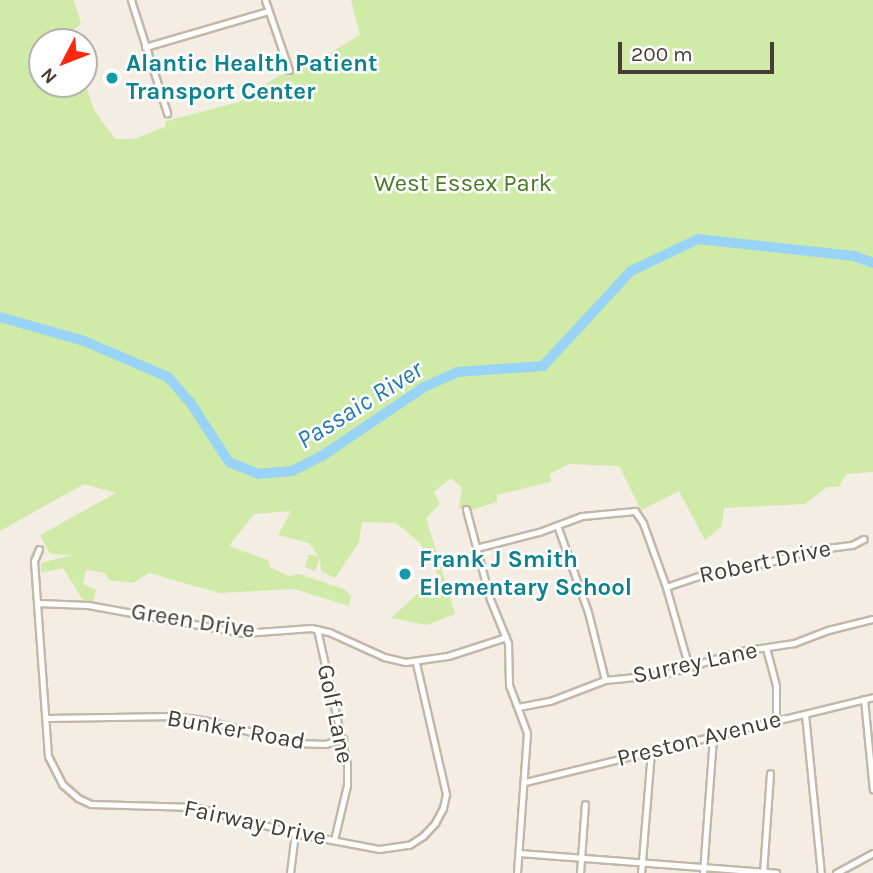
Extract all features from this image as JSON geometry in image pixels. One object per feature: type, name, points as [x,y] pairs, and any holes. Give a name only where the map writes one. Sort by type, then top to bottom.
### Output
[{"type":"street","points":[[131,0],[167,113]]},
{"type":"street","points":[[265,0],[289,70]]},
{"type":"street","points":[[145,47],[268,11]]},
{"type":"street","points":[[466,509],[490,599],[506,637],[509,685],[527,733],[517,873]]},
{"type":"street","points":[[476,548],[597,513],[637,512],[666,587],[689,668]]},
{"type":"street","points":[[557,526],[588,612],[605,680]]},
{"type":"street","name":"Robert Drive","points":[[666,587],[728,568],[765,563],[811,550],[852,545],[864,539]]},
{"type":"street","name":"Fairway Drive","points":[[39,549],[34,561],[48,756],[54,773],[71,793],[85,802],[101,806],[194,807],[295,833],[379,849],[400,848],[423,836],[440,814],[445,787],[416,663]]},
{"type":"street","name":"Green Drive","points":[[37,603],[111,609],[233,632],[317,629],[394,661],[416,663],[506,637]]},
{"type":"street","name":"Surrey Lane","points":[[518,707],[551,701],[605,680],[689,668],[741,652],[794,643],[828,630],[872,619]]},
{"type":"street","name":"Golf Lane","points":[[317,629],[347,764],[347,785],[334,840]]},
{"type":"street","points":[[766,648],[776,686],[776,720]]},
{"type":"street","name":"Preston Avenue","points":[[525,782],[873,697]]},
{"type":"street","points":[[864,699],[873,790]]},
{"type":"street","points":[[805,714],[821,873]]},
{"type":"street","name":"Bunker Road","points":[[46,718],[174,716],[303,744],[326,744],[342,739]]},
{"type":"street","points":[[703,870],[713,737]]},
{"type":"street","points":[[640,873],[651,752]]},
{"type":"street","points":[[763,872],[770,773]]},
{"type":"street","points":[[580,873],[585,804]]},
{"type":"street","points":[[290,873],[295,833]]},
{"type":"street","points":[[519,852],[703,870],[776,873]]},
{"type":"street","points":[[836,873],[873,853]]},
{"type":"green space","name":"West Essex Park","points":[[0,0],[74,0],[81,24],[76,28],[28,28],[28,98],[90,98],[94,110],[115,139],[134,139],[165,127],[166,121],[239,102],[280,75],[303,69],[360,35],[351,0],[873,0],[873,472],[846,474],[839,487],[827,487],[805,504],[724,508],[722,526],[705,540],[679,491],[641,510],[619,466],[569,464],[550,474],[551,482],[497,495],[497,502],[468,511],[459,508],[462,488],[451,478],[434,492],[440,504],[426,518],[455,614],[427,625],[391,618],[438,575],[420,543],[396,523],[362,522],[359,542],[335,578],[321,571],[320,558],[315,571],[305,567],[309,554],[319,557],[309,543],[278,535],[291,511],[254,514],[229,546],[268,560],[270,567],[289,576],[299,574],[344,589],[351,596],[349,606],[294,589],[219,593],[149,573],[133,583],[109,580],[105,573],[86,570],[83,584],[96,590],[93,603],[82,599],[63,568],[41,573],[41,563],[72,555],[50,554],[40,535],[116,493],[84,484],[0,531]]},
{"type":"waterway","name":"Passaic River","points":[[0,317],[84,341],[168,377],[190,402],[229,462],[258,474],[292,471],[322,456],[424,387],[457,372],[543,366],[631,271],[698,239],[854,256],[873,263]]},
{"type":"place","name":"Alantic Health Patient Transport Center","points":[[112,78]]},
{"type":"place","name":"Frank J Smith Elementary School","points":[[405,574]]}]
